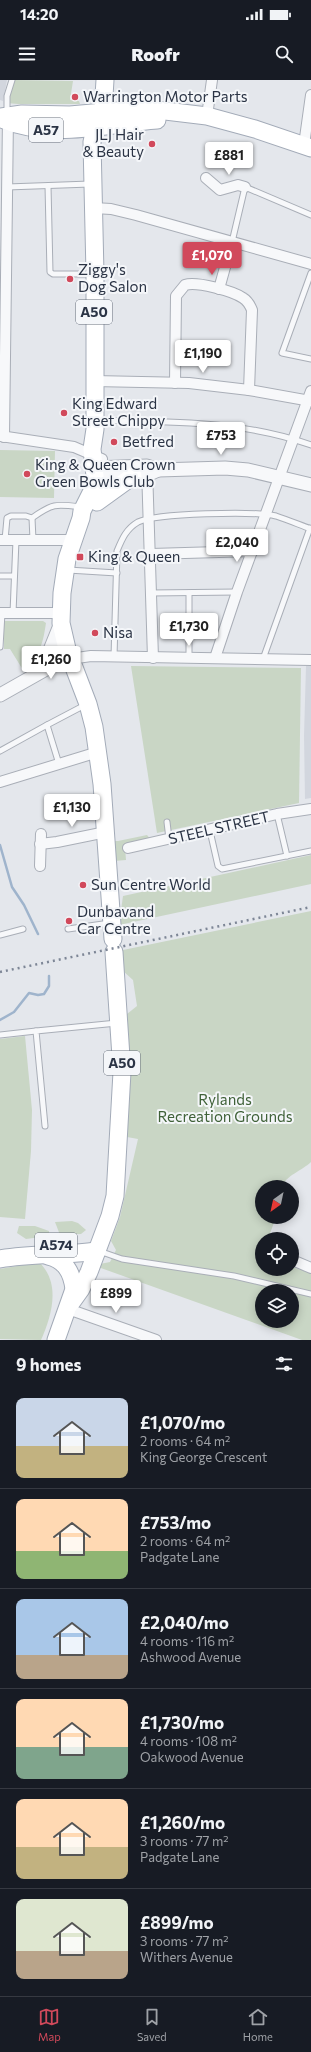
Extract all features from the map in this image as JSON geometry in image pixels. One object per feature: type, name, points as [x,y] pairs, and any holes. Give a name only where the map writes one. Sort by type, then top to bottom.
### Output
[{"type":"main road","name":"A50","points":[[94,80],[96,118]]},
{"type":"main road","name":"A50","points":[[56,1340],[71,1301],[81,1289],[107,1192],[115,1174],[122,1072],[120,1023],[106,832],[98,752],[88,704],[70,659],[60,618],[65,570],[72,540],[88,510],[98,464],[94,420],[95,274],[92,142],[96,118],[106,80]]},
{"type":"main road","name":"A57","points":[[4,118],[96,118],[118,123],[158,120],[178,114],[207,116],[255,129],[307,146]]},
{"type":"main road","points":[[88,510],[146,472]]},
{"type":"main road","name":"A574","points":[[0,1259],[24,1254],[39,1247],[74,1243],[91,1250]]},
{"type":"main road","name":"A574","points":[[24,1254],[48,1256],[91,1250]]},
{"type":"main road","name":"A574","points":[[48,1256],[59,1260],[66,1265],[73,1281],[71,1301]]},
{"type":"street","points":[[207,116],[212,80]]},
{"type":"street","points":[[307,146],[311,95]]},
{"type":"street","points":[[4,118],[7,187],[3,223],[2,437],[74,447],[98,464],[146,472],[225,468],[248,470],[281,476],[311,485]]},
{"type":"street","points":[[206,178],[220,190],[238,185],[245,187]]},
{"type":"street","points":[[94,208],[116,210],[311,264]]},
{"type":"street","points":[[219,290],[232,242]]},
{"type":"street","points":[[175,383],[176,296],[178,291],[189,283],[244,298],[252,310],[249,390]]},
{"type":"street","points":[[94,381],[175,383],[249,390],[310,398],[237,592],[215,658]]},
{"type":"street","points":[[146,472],[151,554],[153,658]]},
{"type":"street","points":[[2,540],[72,540]]},
{"type":"street","points":[[151,554],[253,551]]},
{"type":"street","points":[[1,613],[60,618],[48,655],[24,681]]},
{"type":"street","points":[[0,696],[53,665],[70,659],[91,656],[114,658],[311,659]]},
{"type":"street","points":[[0,782],[98,752]]},
{"type":"street","name":"STEEL STREET","points":[[128,848],[210,831],[277,814],[311,809]]},
{"type":"street","points":[[40,866],[40,839],[57,842],[106,832]]},
{"type":"street","points":[[299,1263],[311,1268]]},
{"type":"street","points":[[71,1301],[156,1340]]},
{"type":"lane","points":[[4,118],[7,96],[12,80]]},
{"type":"lane","points":[[7,187],[93,184]]},
{"type":"lane","points":[[48,186],[50,272],[53,274],[95,274]]},
{"type":"lane","points":[[232,242],[245,187],[311,215]]},
{"type":"lane","points":[[311,273],[282,353],[311,359]]},
{"type":"lane","points":[[94,420],[184,421],[241,428],[295,439],[311,445]]},
{"type":"lane","points":[[32,518],[48,506],[62,504],[88,510]]},
{"type":"lane","points":[[114,658],[117,551],[122,538],[135,524],[149,519],[227,513],[266,515],[310,529],[263,659]]},
{"type":"lane","points":[[2,540],[7,518],[26,516],[32,518]]},
{"type":"lane","points":[[32,518],[33,540]]},
{"type":"lane","points":[[13,613],[16,540]]},
{"type":"lane","points":[[65,570],[117,574]]},
{"type":"lane","points":[[0,576],[14,576]]},
{"type":"lane","points":[[151,593],[237,592]]},
{"type":"lane","points":[[189,593],[189,658]]},
{"type":"lane","points":[[0,647],[1,613]]},
{"type":"lane","points":[[0,751],[88,704]]},
{"type":"lane","points":[[47,725],[59,764]]},
{"type":"lane","points":[[277,814],[287,856]]},
{"type":"lane","points":[[167,822],[170,839]]},
{"type":"lane","points":[[210,831],[218,866],[222,869],[311,851]]},
{"type":"lane","points":[[0,935],[23,929]]},
{"type":"lane","points":[[68,930],[113,938]]},
{"type":"lane","points":[[0,1035],[120,1023]]},
{"type":"lane","points":[[36,1031],[45,1126]]},
{"type":"lane","points":[[91,1250],[122,1259],[234,1276],[311,1294]]},
{"type":"shaded area","points":[[0,80],[7,80],[3,101],[0,100]]},
{"type":"shaded area","points":[[306,666],[311,666],[311,798],[305,799],[304,736]]},
{"type":"green space","points":[[12,80],[73,81],[70,100],[79,101],[80,104],[6,103]]},
{"type":"green space","name":"King & Queen Crown Green Bowls Club","points":[[0,450],[55,451],[54,498],[0,497]]},
{"type":"green space","points":[[4,621],[43,621],[46,623],[39,650],[23,670],[10,649],[4,649]]},
{"type":"green space","points":[[131,666],[301,668],[299,803],[157,833]]},
{"type":"green space","points":[[147,835],[151,840],[125,847],[126,860],[114,861],[112,841]]},
{"type":"green space","points":[[311,855],[311,884],[119,925],[123,896]]},
{"type":"green space","name":"Rylands Recreation Grounds","points":[[311,911],[311,1162],[290,1176],[287,1180],[255,1180],[255,1224],[273,1224],[271,1232],[255,1232],[255,1276],[299,1276],[299,1269],[311,1273],[311,1340],[302,1340],[268,1328],[299,1328],[299,1284],[255,1284],[255,1323],[98,1267],[100,1264],[110,1262],[116,1250],[111,1241],[120,1217],[138,1139],[127,1137],[129,1075],[127,1014],[137,1006],[133,980],[123,971],[123,950]]},
{"type":"green space","points":[[25,1036],[32,1110],[31,1151],[25,1219],[0,1217],[0,1039]]},
{"type":"green space","points":[[72,1221],[78,1223],[86,1230],[81,1234],[60,1235],[55,1222]]},
{"type":"green space","points":[[19,1226],[35,1226],[49,1231],[49,1236],[26,1239],[17,1233]]},
{"type":"green space","points":[[34,1263],[41,1264],[47,1273],[51,1282],[52,1292],[51,1312],[41,1340],[0,1339],[0,1269]]},
{"type":"waterway","points":[[0,845],[12,887],[24,905],[38,934]]},
{"type":"waterway","points":[[0,1020],[14,1012],[29,993],[38,995],[44,994],[49,986],[49,976]]},
{"type":"railway","points":[[0,972],[311,907]]},
{"type":"place","name":"Warrington Motor Parts","points":[[75,97]]},
{"type":"place","name":"JLJ Hair & Beauty","points":[[152,144]]},
{"type":"place","name":"Ziggy's Dog Salon","points":[[70,279]]},
{"type":"place","name":"King Edward Street Chippy","points":[[64,413]]},
{"type":"place","name":"Betfred","points":[[114,442]]},
{"type":"place","name":"King & Queen Crown Green Bowls Club","points":[[27,474]]},
{"type":"place","name":"King & Queen","points":[[80,557]]},
{"type":"place","name":"Nisa","points":[[95,633]]},
{"type":"place","name":"Sun Centre World","points":[[83,885]]},
{"type":"place","name":"Dunbavand Car Centre","points":[[69,921]]}]
